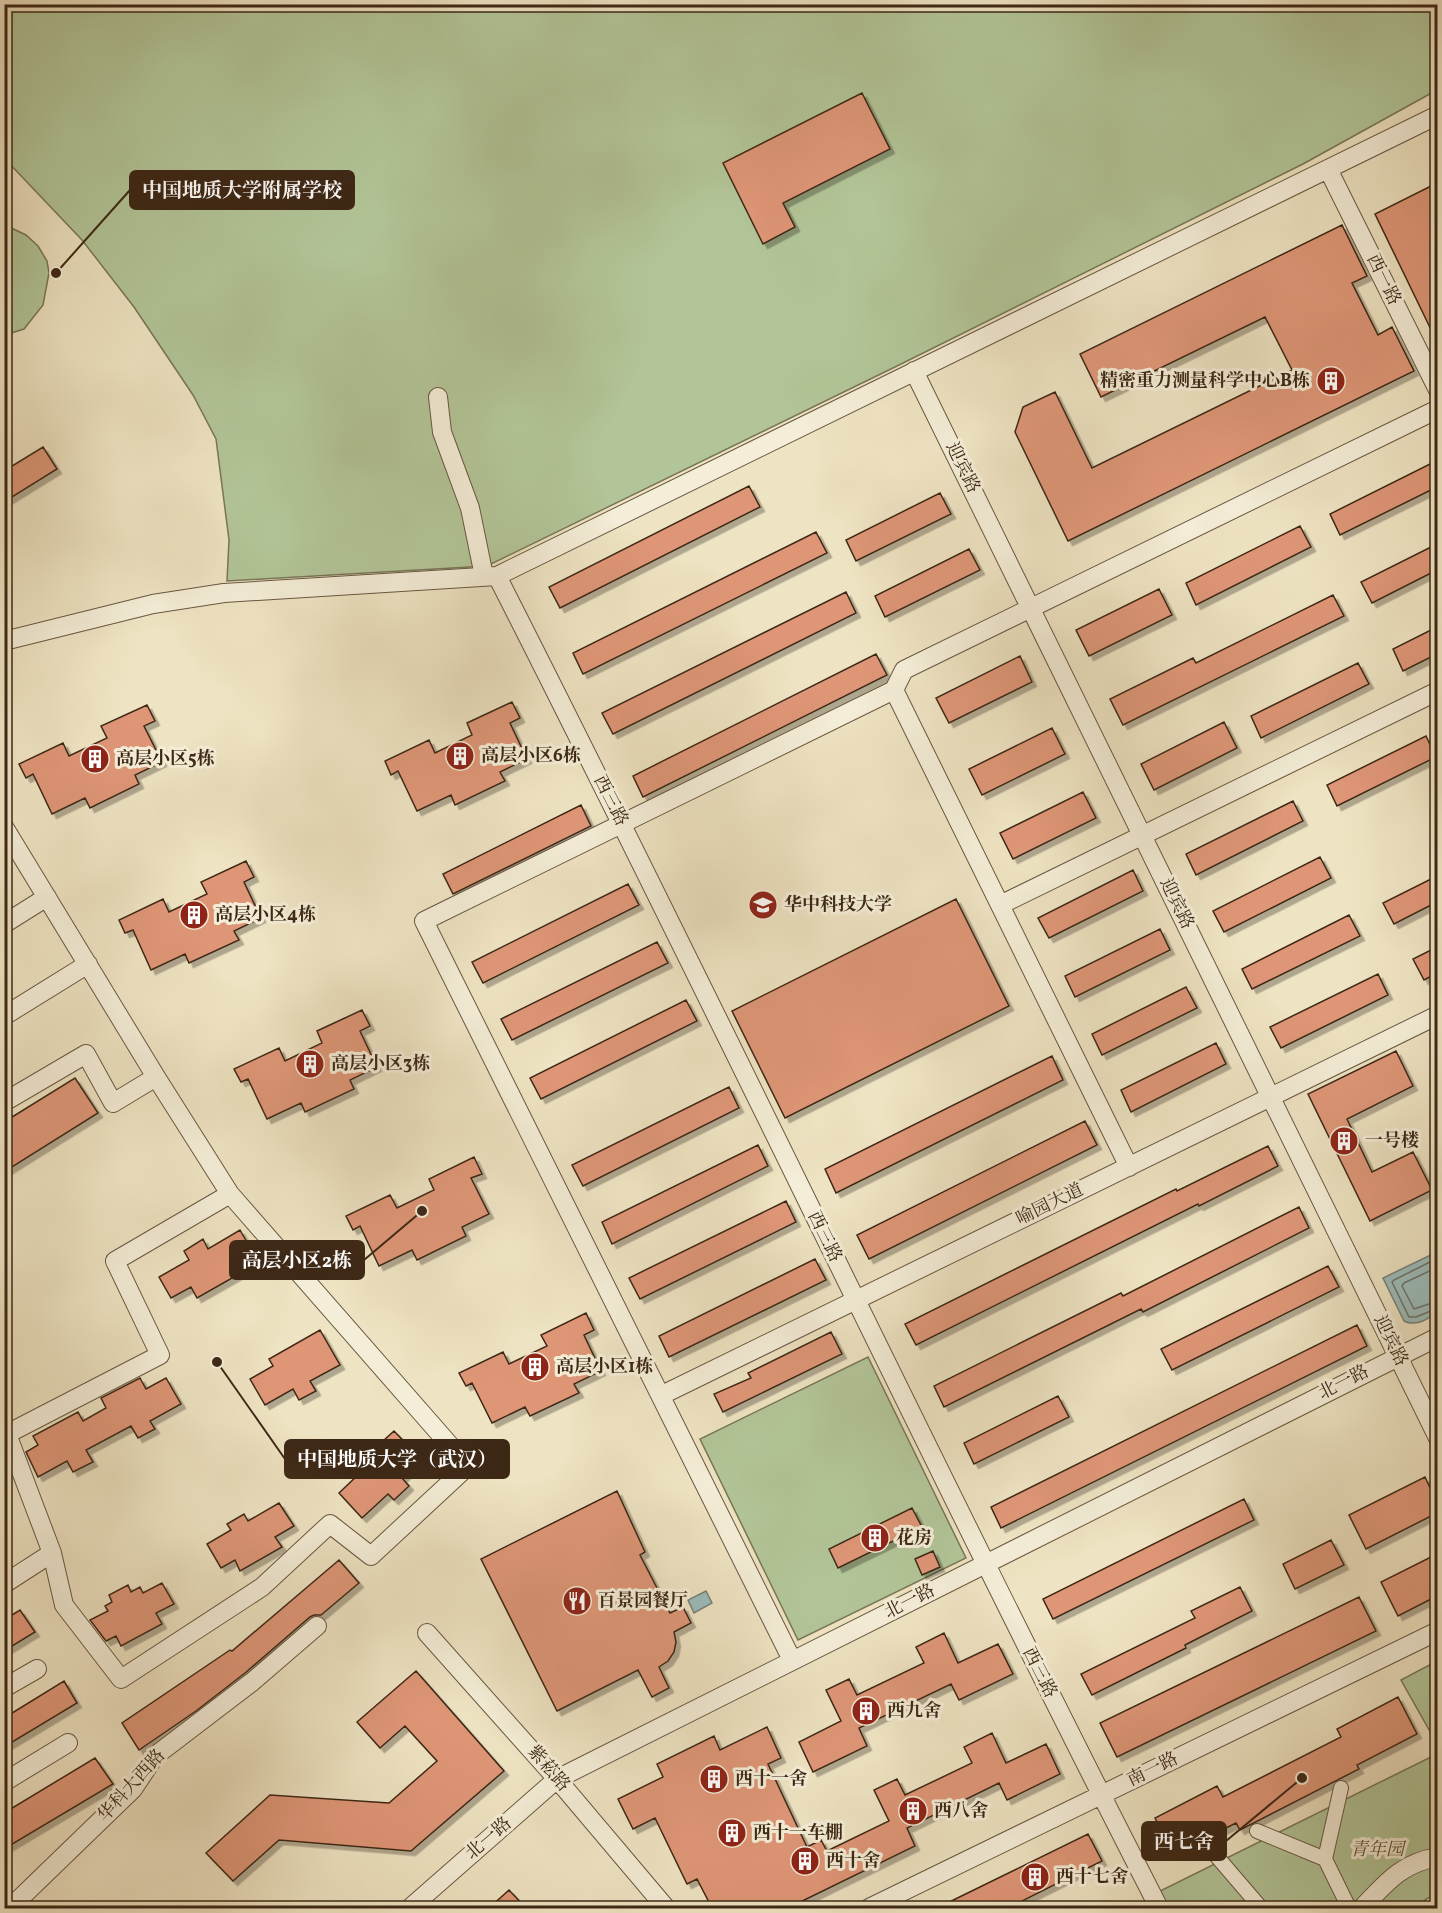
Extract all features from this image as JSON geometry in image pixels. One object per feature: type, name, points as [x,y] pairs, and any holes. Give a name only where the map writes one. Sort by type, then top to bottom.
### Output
[{"type":"street","points":[[4,641],[153,604],[224,593],[491,576],[1437,115]]},
{"type":"street","name":"西一路","points":[[1328,169],[1437,390]]},
{"type":"street","name":"迎宾路","points":[[914,371],[1437,1438]]},
{"type":"street","name":"西三路","points":[[438,398],[442,432],[470,508],[491,576],[621,824],[985,1564],[1159,1908]]},
{"type":"street","points":[[792,1660],[424,921],[894,690],[904,670],[1437,409]]},
{"type":"street","points":[[894,690],[1129,1167]]},
{"type":"street","points":[[1000,905],[1437,691]]},
{"type":"street","points":[[4,827],[156,1077],[231,1194],[468,1466],[371,1556],[330,1524],[262,1587],[121,1679],[64,1605],[52,1553],[7,1434],[160,1355],[115,1261],[231,1194]]},
{"type":"street","points":[[4,924],[47,897]]},
{"type":"street","points":[[4,1017],[88,964]]},
{"type":"street","name":"喻园大道","points":[[662,1395],[1437,1015]]},
{"type":"street","points":[[4,1102],[86,1054],[113,1103],[156,1077]]},
{"type":"street","name":"北一路","points":[[411,1908],[557,1779],[1437,1337]]},
{"type":"street","points":[[4,1584],[52,1553]]},
{"type":"street","name":"华科大西路","points":[[10,1908],[133,1789],[155,1756],[252,1682],[317,1626]]},
{"type":"street","name":"南一路","points":[[869,1908],[1437,1631]]},
{"type":"street","name":"紫菘路","points":[[427,1632],[557,1779],[666,1908]]},
{"type":"street","points":[[4,1688],[37,1669]]},
{"type":"street","points":[[4,1782],[68,1743]]},
{"type":"street","points":[[1341,1788],[1325,1860],[1349,1908]]},
{"type":"street","points":[[1257,1831],[1325,1860]]},
{"type":"street","points":[[1213,1852],[1261,1908]]},
{"type":"street","points":[[1362,1908],[1396,1873],[1420,1860],[1437,1857]]},
{"type":"green space","points":[[5,5],[1437,5],[1437,90],[1303,164],[487,566],[227,581],[229,540],[216,439],[193,395],[134,307],[82,240],[5,159]]},
{"type":"green space","points":[[5,225],[26,235],[38,246],[47,261],[49,273],[43,305],[24,329],[5,335]]},
{"type":"green space","points":[[868,1357],[966,1558],[798,1640],[700,1439]]},
{"type":"green space","points":[[1437,1661],[1437,1744],[1401,1680]]},
{"type":"green space","name":"青年园","points":[[1437,1754],[1437,1896],[1428,1898],[1413,1908],[1161,1908],[1154,1894]]},
{"type":"water","points":[[1437,1252],[1437,1313],[1417,1323],[1408,1323],[1404,1321],[1383,1278]]},
{"type":"water","points":[[706,1591],[712,1603],[694,1613],[688,1600]]},
{"type":"building","points":[[862,93],[890,149],[783,203],[795,227],[763,244],[723,163]]},
{"type":"building","points":[[1437,183],[1437,342],[1375,214]]},
{"type":"building","name":"精密重力测量科学中心B栋","points":[[1342,225],[1367,276],[1352,283],[1378,335],[1392,327],[1414,371],[1068,541],[1015,432],[1023,407],[1055,392],[1092,468],[1292,370],[1265,317],[1101,397],[1080,354]]},
{"type":"building","points":[[43,447],[57,469],[4,502],[4,471]]},
{"type":"building","points":[[1432,463],[1437,473],[1437,487],[1340,535],[1330,514]]},
{"type":"building","points":[[749,486],[760,507],[560,608],[549,587]]},
{"type":"building","points":[[940,493],[951,514],[856,561],[846,540]]},
{"type":"building","points":[[1300,526],[1311,547],[1196,605],[1186,583]]},
{"type":"building","points":[[816,532],[827,553],[583,674],[573,653]]},
{"type":"building","points":[[1437,544],[1437,570],[1372,603],[1361,582]]},
{"type":"building","points":[[969,549],[980,570],[885,617],[875,596]]},
{"type":"building","points":[[1159,589],[1172,615],[1089,656],[1076,630]]},
{"type":"building","points":[[846,592],[856,613],[613,734],[602,713]]},
{"type":"building","points":[[1333,595],[1344,616],[1123,725],[1110,699],[1193,658],[1196,663]]},
{"type":"building","points":[[1437,627],[1437,654],[1403,671],[1393,649]]},
{"type":"building","points":[[876,654],[887,675],[643,797],[633,776]]},
{"type":"building","points":[[1020,656],[1032,682],[949,723],[936,698]]},
{"type":"building","points":[[1358,663],[1369,684],[1261,738],[1251,716]]},
{"type":"building","name":"高层小区6栋","points":[[512,702],[520,718],[510,723],[527,759],[500,772],[505,781],[455,805],[451,795],[417,811],[398,771],[391,775],[385,761],[429,740],[435,753],[472,735],[467,723]]},
{"type":"building","name":"高层小区5栋","points":[[147,705],[155,721],[144,726],[162,762],[135,775],[139,784],[90,808],[85,798],[52,814],[33,774],[26,778],[19,764],[63,743],[69,756],[107,738],[101,726]]},
{"type":"building","points":[[1224,722],[1237,748],[1154,790],[1141,764]]},
{"type":"building","points":[[1052,728],[1065,754],[982,795],[969,769]]},
{"type":"building","points":[[1426,736],[1436,757],[1337,806],[1327,785]]},
{"type":"building","points":[[1083,792],[1096,818],[1013,859],[1000,833]]},
{"type":"building","points":[[1293,801],[1303,821],[1196,875],[1186,854]]},
{"type":"building","points":[[581,805],[591,826],[453,894],[443,874]]},
{"type":"building","points":[[1320,857],[1331,878],[1224,932],[1213,911]]},
{"type":"building","name":"高层小区4栋","points":[[246,861],[254,877],[244,882],[261,918],[234,931],[239,940],[189,963],[185,954],[151,970],[133,930],[125,933],[119,920],[163,899],[169,912],[207,894],[201,882]]},
{"type":"building","points":[[1133,870],[1143,891],[1049,938],[1038,918]]},
{"type":"building","points":[[1437,876],[1437,902],[1394,924],[1383,903]]},
{"type":"building","points":[[628,884],[639,905],[483,983],[472,962]]},
{"type":"building","points":[[956,899],[1009,1006],[785,1118],[732,1011]]},
{"type":"building","points":[[1349,915],[1360,936],[1252,989],[1242,969]]},
{"type":"building","points":[[1160,929],[1170,950],[1075,997],[1065,976]]},
{"type":"building","points":[[657,942],[668,963],[512,1040],[501,1019]]},
{"type":"building","points":[[1437,947],[1437,973],[1424,980],[1413,959]]},
{"type":"building","points":[[1378,974],[1388,995],[1281,1048],[1270,1027]]},
{"type":"building","points":[[1186,987],[1197,1008],[1102,1055],[1092,1034]]},
{"type":"building","points":[[686,1000],[697,1021],[541,1099],[530,1078]]},
{"type":"building","name":"高层小区3栋","points":[[362,1010],[370,1026],[360,1031],[377,1067],[350,1080],[354,1089],[305,1112],[301,1103],[267,1119],[248,1079],[241,1082],[234,1069],[279,1048],[285,1061],[322,1043],[317,1031]]},
{"type":"building","points":[[1216,1043],[1226,1064],[1131,1112],[1121,1090]]},
{"type":"building","name":"一号楼","points":[[1396,1051],[1413,1086],[1347,1119],[1372,1172],[1413,1152],[1432,1190],[1370,1221],[1308,1094]]},
{"type":"building","points":[[1052,1056],[1063,1080],[836,1193],[825,1169]]},
{"type":"building","points":[[75,1078],[98,1113],[4,1172],[4,1122]]},
{"type":"building","points":[[729,1087],[739,1108],[583,1186],[572,1165]]},
{"type":"building","points":[[1085,1121],[1097,1145],[869,1259],[857,1235]]},
{"type":"building","points":[[758,1145],[768,1166],[612,1244],[602,1222]]},
{"type":"building","points":[[1268,1146],[1278,1166],[916,1345],[905,1324],[1176,1189],[1177,1191]]},
{"type":"building","points":[[474,1157],[482,1174],[471,1178],[489,1214],[462,1227],[466,1236],[417,1260],[412,1250],[379,1266],[360,1226],[353,1230],[346,1216],[390,1195],[397,1208],[434,1190],[429,1179]]},
{"type":"building","points":[[786,1201],[796,1222],[640,1299],[629,1278]]},
{"type":"building","points":[[1299,1207],[1309,1228],[1143,1312],[1141,1309],[944,1407],[934,1386],[1121,1293],[1123,1296]]},
{"type":"building","points":[[240,1230],[252,1251],[234,1262],[241,1273],[197,1298],[191,1287],[171,1298],[159,1277],[189,1260],[184,1251],[203,1239],[208,1249]]},
{"type":"building","points":[[815,1259],[826,1280],[669,1357],[659,1336]]},
{"type":"building","points":[[1328,1266],[1339,1287],[1172,1370],[1161,1349]]},
{"type":"building","name":"高层小区1栋","points":[[586,1313],[594,1330],[584,1335],[601,1371],[574,1384],[579,1393],[530,1416],[525,1407],[492,1423],[472,1383],[466,1386],[459,1373],[503,1352],[509,1364],[547,1346],[541,1335]]},
{"type":"building","points":[[1357,1325],[1367,1346],[1001,1528],[991,1507]]},
{"type":"building","points":[[320,1330],[340,1365],[310,1381],[316,1391],[299,1400],[293,1389],[265,1405],[250,1379],[273,1366],[269,1359]]},
{"type":"building","points":[[831,1332],[842,1354],[723,1412],[714,1394],[751,1378],[748,1373]]},
{"type":"building","points":[[140,1378],[146,1389],[166,1378],[181,1404],[150,1421],[155,1429],[138,1438],[131,1426],[86,1450],[93,1462],[73,1472],[67,1461],[38,1477],[26,1452],[38,1445],[33,1436],[78,1412],[83,1421],[106,1408],[101,1398]]},
{"type":"building","points":[[1058,1396],[1069,1417],[974,1464],[964,1443]]},
{"type":"building","points":[[394,1431],[422,1460],[402,1478],[409,1486],[394,1500],[388,1494],[362,1518],[339,1493],[360,1473],[354,1467]]},
{"type":"building","points":[[1425,1477],[1437,1503],[1437,1513],[1366,1549],[1349,1515]]},
{"type":"building","name":"百景园餐厅","points":[[617,1491],[645,1552],[640,1555],[670,1613],[683,1607],[691,1623],[674,1632],[676,1642],[674,1652],[668,1661],[659,1667],[669,1688],[652,1697],[638,1670],[557,1711],[481,1559]]},
{"type":"building","points":[[1244,1499],[1254,1520],[1053,1619],[1043,1599]]},
{"type":"building","points":[[279,1503],[294,1526],[275,1537],[282,1547],[240,1571],[235,1560],[221,1568],[207,1544],[231,1530],[227,1524],[244,1514],[248,1521]]},
{"type":"building","name":"花房","points":[[912,1508],[922,1527],[838,1568],[829,1549]]},
{"type":"building","points":[[1331,1540],[1344,1565],[1295,1589],[1283,1564]]},
{"type":"building","points":[[933,1551],[940,1567],[922,1575],[915,1559]]},
{"type":"building","points":[[1437,1554],[1437,1596],[1398,1616],[1381,1582]]},
{"type":"building","points":[[339,1560],[359,1583],[321,1615],[310,1617],[245,1673],[196,1711],[139,1750],[122,1723],[230,1650],[232,1651]]},
{"type":"building","points":[[162,1583],[174,1604],[156,1613],[162,1624],[121,1646],[116,1636],[106,1641],[90,1620],[108,1611],[105,1606],[112,1602],[109,1595],[128,1585],[131,1592],[140,1587],[143,1593]]},
{"type":"building","points":[[1240,1587],[1252,1611],[1185,1645],[1186,1648],[1092,1695],[1081,1674],[1195,1618],[1191,1611]]},
{"type":"building","points":[[1359,1597],[1376,1631],[1117,1757],[1100,1723]]},
{"type":"building","points":[[20,1610],[35,1632],[4,1651],[4,1620]]},
{"type":"building","name":"西九舍","points":[[944,1633],[958,1663],[998,1644],[1013,1674],[959,1700],[951,1684],[859,1728],[867,1746],[813,1772],[799,1742],[841,1721],[826,1690],[849,1679],[857,1695],[924,1663],[916,1647]]},
{"type":"building","points":[[416,1671],[504,1771],[411,1851],[279,1840],[233,1881],[206,1853],[270,1795],[389,1803],[437,1761],[405,1726],[380,1748],[357,1722]]},
{"type":"building","points":[[64,1681],[77,1703],[4,1747],[4,1718]]},
{"type":"building","points":[[1398,1697],[1417,1734],[1357,1765],[1359,1769],[1240,1830],[1236,1823],[1174,1854],[1155,1818],[1217,1786],[1223,1797],[1341,1737],[1337,1729]]},
{"type":"building","points":[[767,1727],[781,1758],[768,1764],[807,1847],[821,1840],[827,1851],[889,1821],[874,1790],[897,1779],[905,1795],[972,1763],[964,1747],[992,1733],[1006,1763],[1046,1744],[1060,1774],[1007,1800],[999,1783],[907,1828],[915,1846],[788,1908],[712,1908],[697,1879],[687,1884],[655,1818],[633,1829],[618,1799],[663,1777],[657,1764],[714,1736],[720,1750]]},
{"type":"building","points":[[95,1758],[113,1784],[4,1849],[4,1813]]},
{"type":"building","name":"西十七舍","points":[[1088,1834],[1102,1861],[1008,1908],[937,1908]]},
{"type":"building","points":[[509,1890],[526,1908],[489,1908]]},
{"type":"place","name":"中国地质大学附属学校","points":[[56,273]]},
{"type":"place","name":"精密重力测量科学中心B栋","points":[[1331,381]]},
{"type":"place","name":"高层小区6栋","points":[[460,756]]},
{"type":"place","name":"高层小区5栋","points":[[95,759]]},
{"type":"place","name":"华中科技大学","points":[[763,905]]},
{"type":"place","name":"高层小区4栋","points":[[194,915]]},
{"type":"place","name":"高层小区3栋","points":[[310,1064]]},
{"type":"place","name":"一号楼","points":[[1344,1141]]},
{"type":"place","name":"高层小区2栋","points":[[422,1211]]},
{"type":"place","name":"中国地质大学（武汉）","points":[[217,1362]]},
{"type":"place","name":"高层小区1栋","points":[[535,1367]]},
{"type":"place","name":"花房","points":[[875,1538]]},
{"type":"place","name":"百景园餐厅","points":[[577,1601]]},
{"type":"place","name":"西九舍","points":[[866,1711]]},
{"type":"place","name":"西七舍","points":[[1302,1778]]},
{"type":"place","name":"西十一舍","points":[[714,1779]]},
{"type":"place","name":"西八舍","points":[[913,1811]]},
{"type":"place","name":"西十一车棚","points":[[732,1833]]},
{"type":"place","name":"西十舍","points":[[805,1861]]},
{"type":"place","name":"西十七舍","points":[[1035,1877]]}]
